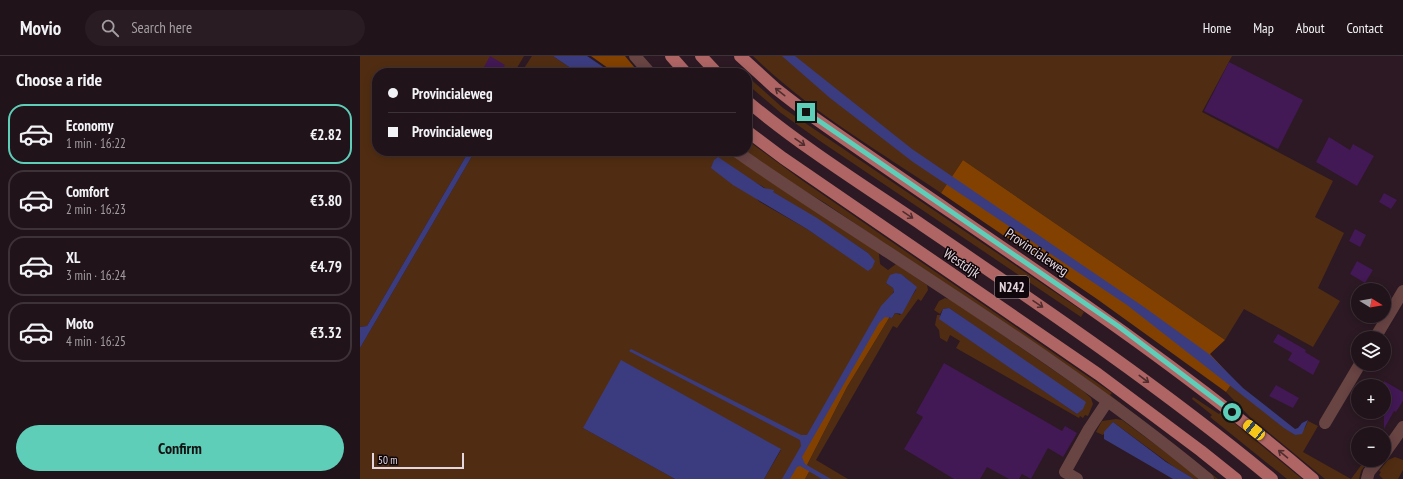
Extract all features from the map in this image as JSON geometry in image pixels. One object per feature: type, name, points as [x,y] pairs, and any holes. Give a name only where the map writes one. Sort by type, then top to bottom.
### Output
[{"type":"main road","points":[[671,56],[682,68]]},
{"type":"main road","points":[[701,56],[712,68]]},
{"type":"main road","name":"Provincialeweg","points":[[740,56],[775,88],[812,116],[1155,353],[1244,422],[1313,479]]},
{"type":"main road","name":"N242","points":[[752,105],[803,144],[1099,346],[1198,419],[1272,479]]},
{"type":"main road","name":"Westdijk","points":[[752,135],[783,158],[1098,374],[1236,479]]},
{"type":"street","points":[[635,56],[646,68]]},
{"type":"street","points":[[744,156],[947,291],[1107,402],[1208,479]]},
{"type":"street","points":[[1379,331],[1403,291]]},
{"type":"street","points":[[1325,423],[1356,371]]},
{"type":"street","points":[[1077,479],[1065,472],[1088,429],[1107,402]]},
{"type":"street","points":[[1391,444],[1403,427]]},
{"type":"street","points":[[1367,479],[1374,467]]},
{"type":"shaded area","points":[[360,56],[524,56],[517,68],[372,68],[372,156],[466,156],[367,326],[360,327]]},
{"type":"shaded area","points":[[532,56],[553,56],[571,68],[524,68]]},
{"type":"shaded area","points":[[553,56],[587,56],[605,68],[571,68]]},
{"type":"shaded area","points":[[591,56],[625,56],[635,68],[608,68]]},
{"type":"shaded area","points":[[753,56],[1232,56],[1202,112],[1333,181],[1315,217],[1344,233],[1318,288],[1340,301],[1313,347],[1244,309],[1225,340],[963,160],[941,193],[820,112],[774,76]]},
{"type":"shaded area","points":[[782,56],[795,56],[912,149],[1144,307],[1209,354],[1243,388],[1295,429],[1308,420],[1302,434],[1295,435],[1284,428],[1127,305],[913,162],[830,98]]},
{"type":"shaded area","points":[[752,80],[783,108],[1084,312],[1081,317],[820,141],[781,113],[752,88]]},
{"type":"shaded area","points":[[752,144],[803,181],[1112,393],[1110,395],[1218,479],[1215,479],[1076,374],[825,203],[785,179],[751,156]]},
{"type":"shaded area","points":[[466,156],[472,156],[360,348],[360,327],[367,326]]},
{"type":"shaded area","points":[[472,156],[737,156],[876,247],[879,254],[880,264],[888,270],[896,264],[927,285],[928,290],[921,301],[918,299],[897,328],[893,326],[816,460],[848,479],[805,479],[811,468],[807,465],[847,387],[889,318],[892,318],[895,313],[900,315],[916,290],[908,279],[896,273],[886,283],[893,288],[894,291],[784,479],[764,479],[781,450],[583,428],[675,479],[360,479],[360,348]],"holes":[[[714,160],[792,204],[868,253],[872,268],[868,270],[807,229],[760,202]]]},
{"type":"shaded area","points":[[718,157],[764,188],[774,190],[773,192],[817,218],[868,253],[875,261],[872,268],[868,271],[807,229],[733,185],[711,168],[714,160]]},
{"type":"shaded area","points":[[963,160],[1225,340],[1210,354],[1234,380],[1226,392],[1097,299],[941,193]]},
{"type":"shaded area","points":[[896,273],[901,274],[917,287],[902,314],[895,313],[892,318],[885,317],[879,323],[802,457],[805,464],[831,479],[822,479],[800,466],[797,467],[790,479],[782,479],[801,446],[800,440],[629,351],[631,349],[801,435],[807,435],[881,306],[894,292],[893,288],[886,283],[890,275]]},
{"type":"shaded area","points":[[945,298],[952,300],[1082,390],[1091,398],[1093,404],[1088,416],[1085,415],[1083,418],[1080,416],[1079,418],[956,348],[960,341],[950,335],[947,342],[940,338],[939,330],[935,325],[937,315],[940,315],[940,319],[1077,414],[1085,404],[949,308],[943,309],[940,314],[934,310],[939,301]]},
{"type":"shaded area","points":[[888,299],[889,318],[847,387],[807,465],[811,468],[805,479],[784,479]]},
{"type":"shaded area","points":[[949,308],[1086,402],[1083,409],[1077,414],[939,319],[943,309]]},
{"type":"shaded area","points":[[621,360],[781,449],[764,479],[675,479],[583,428]]},
{"type":"shaded area","points":[[1230,385],[1295,435],[1305,428],[1308,421],[1318,426],[1303,452],[1351,479],[1325,479],[1250,417],[1226,392]]},
{"type":"shaded area","points":[[1193,397],[1219,414],[1221,412],[1302,479],[1287,479],[1210,417],[1212,415],[1192,399]]},
{"type":"shaded area","points":[[1116,419],[1122,420],[1202,479],[1194,479],[1174,467],[1113,422],[1103,435],[1096,432],[1102,421]]},
{"type":"shaded area","points":[[1113,422],[1166,462],[1194,479],[1173,479],[1104,439],[1104,432]]},
{"type":"shaded area","points":[[1395,457],[1403,460],[1403,470],[1398,479],[1383,479],[1379,475],[1381,472],[1379,471],[1382,467],[1391,467],[1391,459]]},
{"type":"shaded area","points":[[1360,467],[1364,467],[1361,471],[1359,479],[1351,479]]},
{"type":"building","points":[[490,56],[505,65],[503,68],[484,68]]},
{"type":"building","points":[[1229,62],[1303,100],[1278,149],[1204,111]]},
{"type":"building","points":[[1329,137],[1350,150],[1353,144],[1374,156],[1357,186],[1316,162]]},
{"type":"building","points":[[1384,193],[1397,200],[1391,209],[1379,202]]},
{"type":"building","points":[[1355,229],[1366,235],[1360,247],[1349,241]]},
{"type":"building","points":[[1357,261],[1373,270],[1365,283],[1350,274]]},
{"type":"building","points":[[1278,334],[1306,350],[1305,352],[1320,361],[1313,375],[1288,360],[1292,353],[1273,342]]},
{"type":"building","points":[[944,363],[1062,431],[1065,426],[1077,433],[1063,457],[1048,448],[1031,479],[1022,474],[1019,479],[1009,479],[987,467],[980,479],[954,479],[904,449],[923,417],[916,413]]},
{"type":"building","points":[[1276,385],[1299,398],[1293,408],[1269,396]]},
{"type":"building","points":[[1391,385],[1403,392],[1403,401],[1396,412],[1394,411],[1391,416]]},
{"type":"building","points":[[1384,419],[1390,419],[1385,427]]},
{"type":"route","points":[[806,112],[1118,326],[1232,412]]}]
